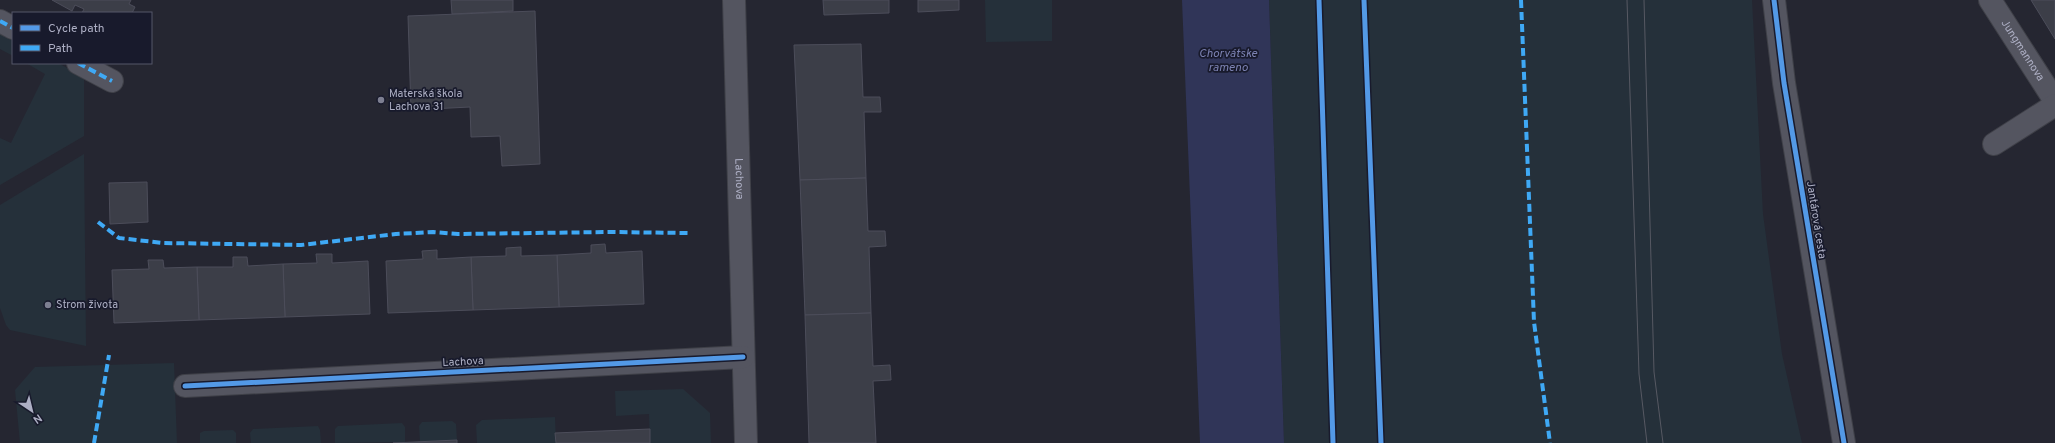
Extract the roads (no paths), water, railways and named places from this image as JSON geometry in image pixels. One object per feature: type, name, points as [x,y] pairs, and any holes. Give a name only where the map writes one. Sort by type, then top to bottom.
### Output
[{"type":"street","name":"Lachova","points":[[734,0],[746,443]]},
{"type":"street","name":"Jantárová cesta","points":[[1774,0],[1789,114],[1844,443]]},
{"type":"street","name":"Jungmannova","points":[[1990,0],[2055,101]]},
{"type":"street","points":[[0,21],[12,27]]},
{"type":"street","points":[[80,64],[112,82]]},
{"type":"street","points":[[1994,144],[2055,105]]},
{"type":"street","name":"Lachova","points":[[185,386],[743,357]]},
{"type":"water","name":"Chorvátske rameno","points":[[1182,0],[1269,0],[1284,443],[1200,443]]},
{"type":"tram line","points":[[1627,0],[1639,374],[1647,443]]},
{"type":"tram line","points":[[1644,0],[1654,372],[1663,443]]},
{"type":"place","name":"Materská škola Lachova 31","points":[[381,100]]},
{"type":"place","name":"Strom života","points":[[48,305]]}]
